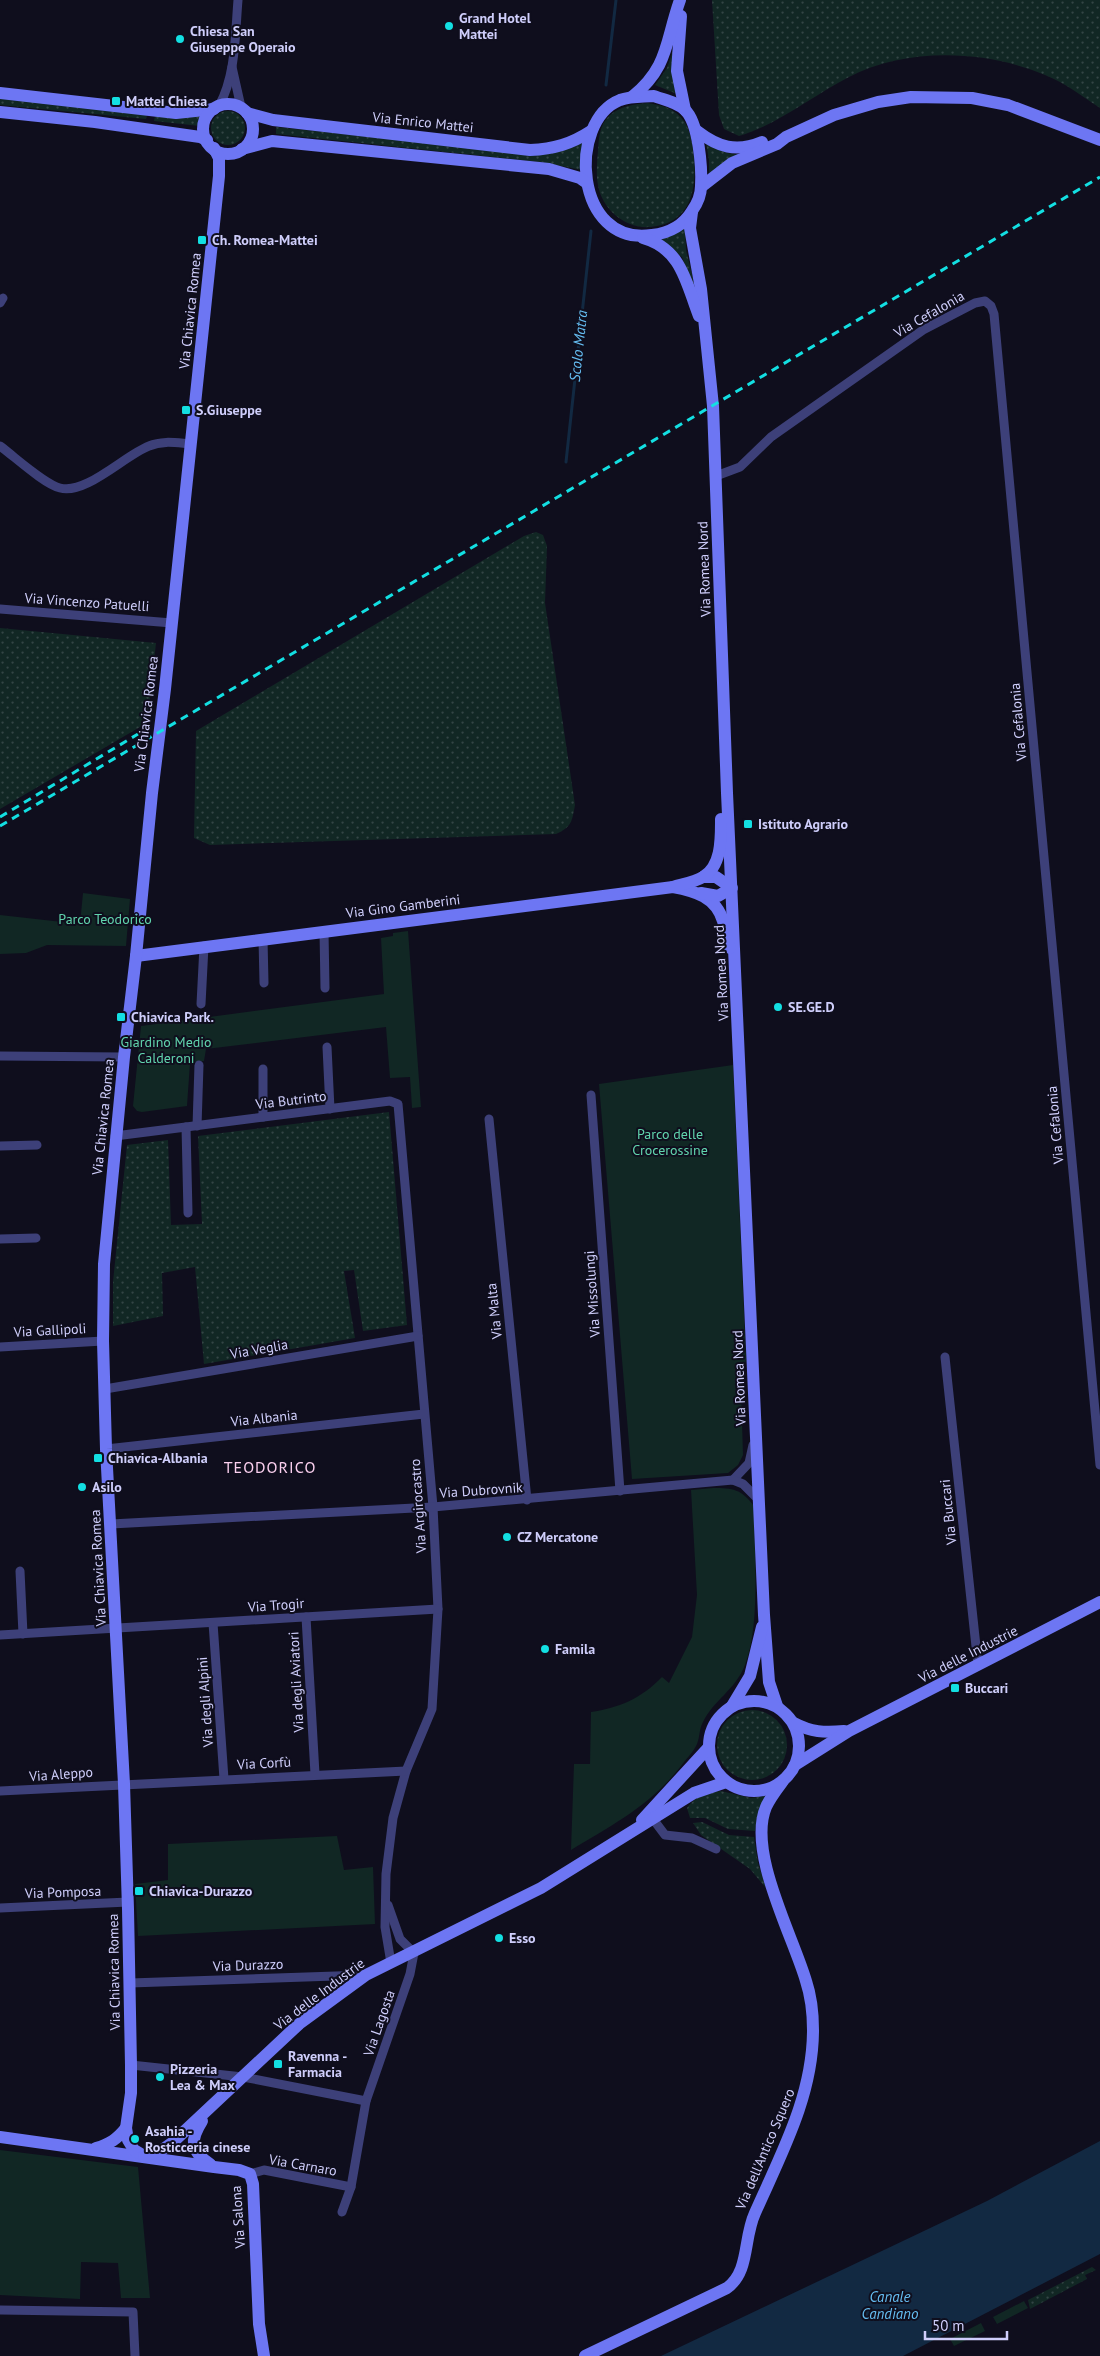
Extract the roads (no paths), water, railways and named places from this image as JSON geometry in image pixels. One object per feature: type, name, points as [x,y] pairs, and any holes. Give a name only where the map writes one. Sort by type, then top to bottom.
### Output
[{"type":"street","points":[[210,144],[204,127],[205,120],[224,95],[232,65],[238,0]]},
{"type":"street","points":[[632,97],[648,84],[661,66],[681,0]]},
{"type":"street","points":[[681,0],[677,71],[685,110],[697,131],[708,140],[734,149],[786,137],[834,116],[878,102],[912,97],[972,98],[1008,105],[1100,140]]},
{"type":"street","points":[[232,65],[244,110],[253,125],[251,138],[239,151]]},
{"type":"street","points":[[0,93],[176,113],[226,104],[244,110]]},
{"type":"street","points":[[685,110],[654,96],[632,97],[619,101],[598,118],[591,131],[588,144],[587,184],[597,212],[606,224],[620,232],[640,237],[665,233],[685,222],[698,201],[701,187],[697,131]]},
{"type":"street","name":"Via Enrico Mattei","points":[[244,110],[273,120],[530,150],[549,150],[574,142],[591,131]]},
{"type":"street","points":[[0,112],[95,122],[200,137],[228,153],[272,141],[549,169],[580,178],[587,184]]},
{"type":"street","points":[[701,187],[732,163],[777,144],[786,137]]},
{"type":"street","name":"Via Chiavica Romea","points":[[126,2128],[131,2093],[128,1902],[124,1784],[106,1449],[102,1341],[104,1264],[115,1136],[220,176],[219,158],[210,144]]},
{"type":"street","name":"Via Chiavica Romea","points":[[220,176],[226,162],[239,151]]},
{"type":"street","name":"Via Romea Nord","points":[[692,212],[692,242],[701,289],[713,406],[727,793],[736,958],[764,1615],[770,1682],[777,1706]]},
{"type":"street","name":"Via Romea Nord","points":[[640,237],[654,241],[675,257],[705,331]]},
{"type":"street","name":"Via Cefalonia","points":[[716,476],[740,468],[771,437],[923,330],[975,303],[985,301],[991,306],[994,314],[1100,1465]]},
{"type":"street","points":[[0,446],[50,483],[67,489],[86,483],[148,446],[166,442],[191,444]]},
{"type":"street","name":"Via Vincenzo Patuelli","points":[[0,609],[172,623]]},
{"type":"street","points":[[704,877],[712,868],[719,849],[721,809],[727,793]]},
{"type":"street","points":[[704,877],[716,878],[732,888]]},
{"type":"street","name":"Via Gino Gamberini","points":[[136,956],[673,887],[704,877]]},
{"type":"street","name":"Via Gino Gamberini","points":[[673,887],[718,896],[732,888]]},
{"type":"street","name":"Via Gino Gamberini","points":[[697,892],[713,903],[723,919],[728,943],[736,958]]},
{"type":"street","points":[[324,931],[325,988]]},
{"type":"street","points":[[263,939],[264,983]]},
{"type":"street","points":[[201,1004],[204,946]]},
{"type":"street","points":[[327,1047],[330,1109]]},
{"type":"street","points":[[0,1056],[124,1057]]},
{"type":"street","points":[[197,1126],[199,1065]]},
{"type":"street","points":[[263,1069],[263,1117]]},
{"type":"street","name":"Via Missolungi","points":[[591,1095],[620,1491]]},
{"type":"street","name":"Via Butrinto","points":[[115,1136],[390,1101],[398,1104]]},
{"type":"street","name":"Via Argirocastro","points":[[391,1963],[385,1927],[386,1874],[393,1818],[406,1772],[432,1710],[438,1609],[433,1507],[398,1104]]},
{"type":"street","name":"Via Malta","points":[[489,1119],[526,1500]]},
{"type":"street","points":[[186,1127],[188,1213]]},
{"type":"street","points":[[0,1146],[37,1145]]},
{"type":"street","points":[[0,1239],[36,1238]]},
{"type":"street","name":"Via Veglia","points":[[105,1389],[418,1336]]},
{"type":"street","name":"Via Gallipoli","points":[[0,1347],[102,1341]]},
{"type":"street","name":"Via Buccari","points":[[945,1357],[978,1665]]},
{"type":"street","name":"Via Albania","points":[[106,1449],[424,1414]]},
{"type":"street","points":[[756,1428],[749,1463],[733,1480],[743,1484],[759,1500]]},
{"type":"street","name":"Via Dubrovnik","points":[[111,1524],[433,1507],[733,1480]]},
{"type":"street","points":[[20,1571],[23,1634]]},
{"type":"street","name":"Via delle Industrie","points":[[796,1765],[848,1731],[1100,1602]]},
{"type":"street","name":"Via Trogir","points":[[0,1635],[438,1609]]},
{"type":"street","name":"Via Romea Nord","points":[[732,1706],[750,1676],[764,1615]]},
{"type":"street","name":"Via degli Aviatori","points":[[306,1617],[315,1774]]},
{"type":"street","name":"Via degli Alpini","points":[[213,1623],[224,1779]]},
{"type":"street","points":[[747,1701],[762,1701],[777,1706],[794,1723],[799,1744],[796,1765],[783,1781],[770,1788],[755,1791],[740,1789],[726,1782],[717,1772],[711,1760],[709,1746],[715,1723],[732,1706],[747,1701]]},
{"type":"street","name":"Via delle Industrie","points":[[794,1723],[807,1730],[824,1733],[848,1731]]},
{"type":"street","name":"Via delle Industrie","points":[[144,2156],[162,2150],[208,2111],[299,2024],[366,1975],[414,1953],[541,1888],[630,1833],[654,1812],[709,1746]]},
{"type":"street","name":"Via Corfù","points":[[124,1784],[315,1774],[406,1772]]},
{"type":"street","name":"Via dell'Antico Squero","points":[[585,2356],[727,2288],[736,2281],[745,2262],[744,2251],[750,2225],[806,2089],[810,2068],[813,2027],[807,1983],[768,1877],[761,1835],[766,1807],[783,1781]]},
{"type":"street","name":"Via delle Industrie","points":[[654,1812],[694,1793],[726,1782]]},
{"type":"street","name":"Via Aleppo","points":[[0,1791],[124,1784]]},
{"type":"street","points":[[654,1812],[665,1835],[692,1838],[716,1849]]},
{"type":"street","points":[[765,1892],[780,1909]]},
{"type":"street","name":"Via Argirocastro","points":[[386,1900],[398,1936],[414,1953]]},
{"type":"street","name":"Via Pomposa","points":[[0,1908],[128,1902]]},
{"type":"street","name":"Via Lagosta","points":[[342,2212],[351,2187],[366,2101],[410,1974],[414,1953]]},
{"type":"street","name":"Via Durazzo","points":[[130,1983],[366,1975]]},
{"type":"street","points":[[131,2065],[243,2077],[366,2101]]},
{"type":"street","points":[[208,2111],[197,2130],[194,2145],[197,2155],[214,2167]]},
{"type":"street","points":[[0,2138],[94,2149],[118,2138],[126,2128]]},
{"type":"street","points":[[126,2128],[131,2145],[144,2156]]},
{"type":"street","name":"Via Salona","points":[[94,2149],[239,2170],[250,2174],[253,2184],[258,2324],[264,2356]]},
{"type":"street","name":"Via Carnaro","points":[[250,2174],[264,2170],[351,2187]]},
{"type":"street","points":[[0,2310],[133,2312],[135,2356]]},
{"type":"water","name":"Canale Candiano","points":[[1100,2141],[1100,2254],[903,2356],[661,2356],[987,2201]]},
{"type":"waterway","name":"Scolo Matra","points":[[606,85],[616,0]]},
{"type":"waterway","name":"Scolo Matra","points":[[566,462],[591,231]]},
{"type":"railway","points":[[0,826],[1100,177]]},
{"type":"railway","points":[[0,817],[138,734]]},
{"type":"place","name":"Grand Hotel Mattei","points":[[449,26]]},
{"type":"place","name":"Chiesa San Giuseppe Operaio","points":[[180,39]]},
{"type":"place","name":"Mattei Chiesa","points":[[116,101]]},
{"type":"place","name":"Ch. Romea-Mattei","points":[[202,240]]},
{"type":"place","name":"S.Giuseppe","points":[[186,410]]},
{"type":"place","name":"Istituto Agrario","points":[[748,824]]},
{"type":"place","name":"SE.GE.D","points":[[778,1007]]},
{"type":"place","name":"Chiavica Park.","points":[[121,1017]]},
{"type":"place","name":"Chiavica-Albania","points":[[98,1458]]},
{"type":"place","name":"Asilo","points":[[82,1487]]},
{"type":"place","name":"CZ Mercatone","points":[[507,1537]]},
{"type":"place","name":"Famila","points":[[545,1649]]},
{"type":"place","name":"Buccari","points":[[955,1688]]},
{"type":"place","name":"Chiavica-Durazzo","points":[[139,1891]]},
{"type":"place","name":"Esso","points":[[499,1938]]},
{"type":"place","name":"Ravenna - Farmacia","points":[[278,2064]]},
{"type":"place","name":"Pizzeria Lea & Max","points":[[160,2077]]},
{"type":"place","name":"Asahia - Rosticceria cinese","points":[[135,2139]]},
{"type":"district","name":"TEODORICO","points":[[270,1467]]},
{"type":"park label","name":"Parco Teodorico","points":[[105,919]]},
{"type":"park label","name":"Giardino Medio Calderoni","points":[[166,1050]]},
{"type":"park label","name":"Parco delle Crocerossine","points":[[670,1142]]}]
